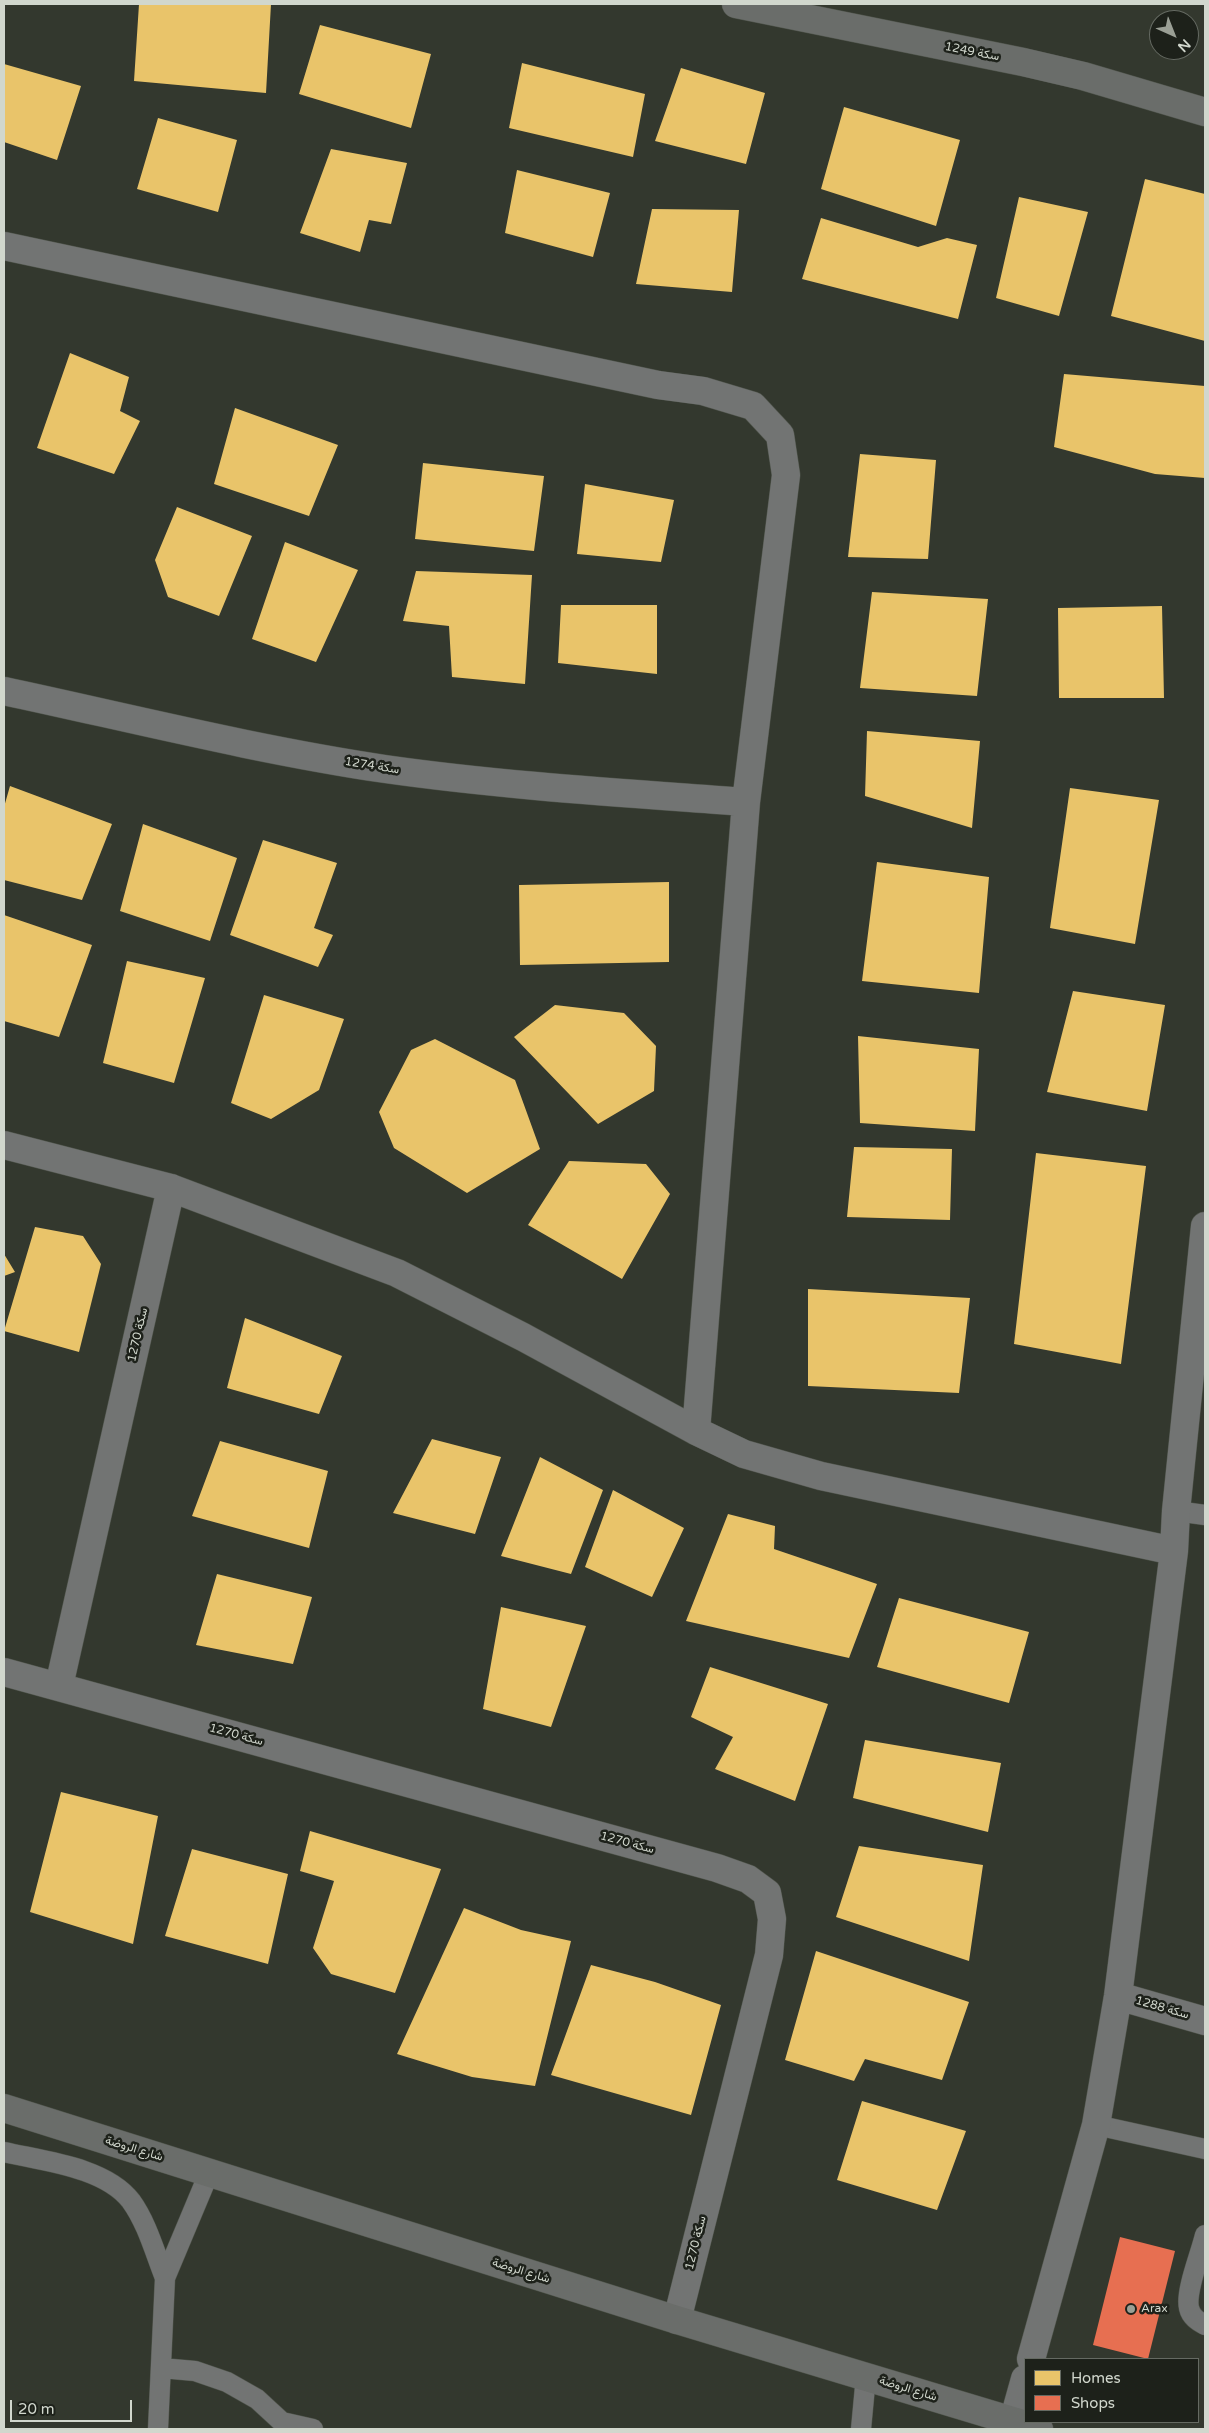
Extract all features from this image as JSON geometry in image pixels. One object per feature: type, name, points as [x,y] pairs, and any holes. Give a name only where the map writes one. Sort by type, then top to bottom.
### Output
[{"type":"main road","name":"سكة 1249","points":[[736,4],[1023,62],[1083,76],[1205,112]]},
{"type":"main road","name":"شارع الروضة","points":[[4,2108],[677,2320],[1026,2426]]},
{"type":"street","points":[[4,246],[658,385],[703,391],[753,406],[780,435],[786,475],[746,802],[696,1431]]},
{"type":"street","name":"سكة 1274","points":[[4,691],[280,750],[382,768],[478,782],[746,802]]},
{"type":"street","points":[[4,1145],[170,1188],[397,1273],[524,1337],[696,1431],[744,1454],[821,1476],[1174,1551]]},
{"type":"street","name":"سكة 1270","points":[[59,1686],[170,1188]]},
{"type":"street","points":[[1031,2358],[1096,2125],[1118,1996],[1174,1551],[1176,1510],[1205,1226]]},
{"type":"street","name":"سكة 1270","points":[[4,1672],[717,1868],[748,1879],[767,1893],[772,1919],[769,1955],[677,2320]]},
{"type":"street","name":"سكة 1288","points":[[1118,1996],[1205,2021]]},
{"type":"lane","points":[[1176,1510],[1205,1515]]},
{"type":"lane","points":[[1096,2125],[1205,2149]]},
{"type":"lane","points":[[4,2152],[86,2172],[105,2178],[116,2186],[130,2200],[139,2215],[166,2278]]},
{"type":"lane","points":[[158,2429],[166,2278],[209,2173]]},
{"type":"lane","points":[[1205,2235],[1190,2295],[1189,2308],[1195,2319],[1205,2325]]},
{"type":"lane","points":[[161,2368],[195,2371],[228,2382],[257,2399],[278,2426],[313,2429]]},
{"type":"lane","points":[[861,2429],[866,2376]]},
{"type":"building: Homes","points":[[139,4],[271,4],[266,93],[134,81]]},
{"type":"building: Homes","points":[[320,25],[431,54],[411,128],[299,94]]},
{"type":"building: Homes","points":[[522,63],[645,94],[633,157],[509,128]]},
{"type":"building: Homes","points":[[4,64],[81,86],[57,160],[4,142]]},
{"type":"building: Homes","points":[[681,68],[765,93],[746,164],[655,141]]},
{"type":"building: Homes","points":[[844,107],[960,140],[936,226],[821,189]]},
{"type":"building: Homes","points":[[158,118],[237,140],[218,212],[137,189]]},
{"type":"building: Homes","points":[[331,149],[407,163],[391,224],[369,220],[360,252],[300,233]]},
{"type":"building: Homes","points":[[517,170],[610,193],[593,257],[505,233]]},
{"type":"building: Homes","points":[[1145,179],[1205,194],[1205,341],[1111,316]]},
{"type":"building: Homes","points":[[1019,197],[1088,212],[1059,316],[996,298]]},
{"type":"building: Homes","points":[[652,209],[739,210],[732,292],[636,284]]},
{"type":"building: Homes","points":[[821,218],[918,247],[947,238],[977,245],[958,319],[802,279]]},
{"type":"building: Homes","points":[[70,353],[129,377],[120,411],[140,421],[114,474],[37,448]]},
{"type":"building: Homes","points":[[1064,374],[1205,386],[1205,478],[1155,474],[1054,447]]},
{"type":"building: Homes","points":[[235,408],[338,445],[309,516],[214,484]]},
{"type":"building: Homes","points":[[860,454],[936,460],[928,559],[848,557]]},
{"type":"building: Homes","points":[[423,463],[544,476],[534,551],[415,539]]},
{"type":"building: Homes","points":[[585,484],[674,500],[661,562],[577,554]]},
{"type":"building: Homes","points":[[177,507],[252,536],[219,616],[168,597],[155,560]]},
{"type":"building: Homes","points":[[285,542],[358,570],[316,662],[252,639]]},
{"type":"building: Homes","points":[[416,571],[532,575],[525,684],[452,677],[449,626],[403,621]]},
{"type":"building: Homes","points":[[872,592],[988,599],[977,696],[860,688]]},
{"type":"building: Homes","points":[[561,605],[657,605],[657,674],[558,663]]},
{"type":"building: Homes","points":[[1162,606],[1164,698],[1059,698],[1058,608]]},
{"type":"building: Homes","points":[[867,731],[980,741],[972,828],[865,796]]},
{"type":"building: Homes","points":[[10,786],[112,824],[82,900],[4,880],[4,807]]},
{"type":"building: Homes","points":[[1070,788],[1159,800],[1135,944],[1050,928]]},
{"type":"building: Homes","points":[[143,824],[237,858],[210,941],[120,911]]},
{"type":"building: Homes","points":[[263,840],[337,863],[314,928],[333,935],[318,967],[230,935]]},
{"type":"building: Homes","points":[[877,862],[989,877],[979,993],[862,981]]},
{"type":"building: Homes","points":[[669,882],[669,962],[520,965],[519,885]]},
{"type":"building: Homes","points":[[4,915],[92,945],[59,1037],[4,1021]]},
{"type":"building: Homes","points":[[127,961],[205,978],[174,1083],[103,1063]]},
{"type":"building: Homes","points":[[1073,991],[1165,1005],[1147,1111],[1047,1092]]},
{"type":"building: Homes","points":[[264,995],[344,1019],[319,1090],[271,1119],[231,1103]]},
{"type":"building: Homes","points":[[555,1005],[624,1013],[656,1046],[654,1091],[598,1124],[514,1037]]},
{"type":"building: Homes","points":[[858,1036],[979,1049],[975,1131],[860,1123]]},
{"type":"building: Homes","points":[[435,1039],[515,1080],[540,1149],[467,1193],[394,1148],[379,1112],[411,1050]]},
{"type":"building: Homes","points":[[854,1147],[952,1149],[950,1220],[847,1217]]},
{"type":"building: Homes","points":[[1036,1153],[1146,1166],[1121,1364],[1014,1344]]},
{"type":"building: Homes","points":[[569,1161],[646,1164],[670,1194],[622,1279],[528,1225]]},
{"type":"building: Homes","points":[[35,1227],[83,1236],[101,1264],[79,1352],[4,1331]]},
{"type":"building: Homes","points":[[4,1254],[15,1272],[4,1276]]},
{"type":"building: Homes","points":[[808,1289],[970,1298],[959,1393],[808,1386]]},
{"type":"building: Homes","points":[[245,1318],[342,1356],[319,1414],[227,1388]]},
{"type":"building: Homes","points":[[432,1439],[501,1457],[475,1534],[393,1513]]},
{"type":"building: Homes","points":[[220,1441],[328,1471],[309,1548],[192,1516]]},
{"type":"building: Homes","points":[[540,1457],[603,1490],[571,1574],[501,1556]]},
{"type":"building: Homes","points":[[613,1490],[684,1528],[652,1597],[585,1567]]},
{"type":"building: Homes","points":[[728,1514],[775,1526],[774,1549],[877,1584],[849,1658],[686,1621]]},
{"type":"building: Homes","points":[[217,1574],[312,1597],[293,1664],[196,1645]]},
{"type":"building: Homes","points":[[899,1598],[1029,1632],[1009,1703],[877,1667]]},
{"type":"building: Homes","points":[[501,1607],[586,1626],[551,1727],[483,1709]]},
{"type":"building: Homes","points":[[710,1667],[828,1704],[795,1801],[715,1769],[733,1737],[691,1717]]},
{"type":"building: Homes","points":[[865,1740],[1001,1763],[988,1832],[853,1798]]},
{"type":"building: Homes","points":[[61,1792],[158,1816],[133,1944],[30,1912]]},
{"type":"building: Homes","points":[[310,1831],[441,1869],[395,1993],[331,1974],[313,1948],[334,1881],[300,1871]]},
{"type":"building: Homes","points":[[859,1846],[983,1865],[969,1961],[836,1917]]},
{"type":"building: Homes","points":[[192,1849],[288,1874],[268,1964],[165,1936]]},
{"type":"building: Homes","points":[[464,1908],[521,1930],[571,1941],[535,2086],[472,2077],[397,2054]]},
{"type":"building: Homes","points":[[816,1951],[969,2002],[942,2080],[865,2059],[854,2081],[785,2060]]},
{"type":"building: Homes","points":[[591,1965],[655,1982],[721,2005],[691,2115],[551,2075]]},
{"type":"building: Homes","points":[[862,2101],[966,2131],[937,2210],[837,2180]]},
{"type":"building: Shops","name":"Arax","points":[[1120,2237],[1175,2251],[1148,2358],[1093,2345]]},
{"type":"place","name":"Arax","points":[[1131,2309]]}]
